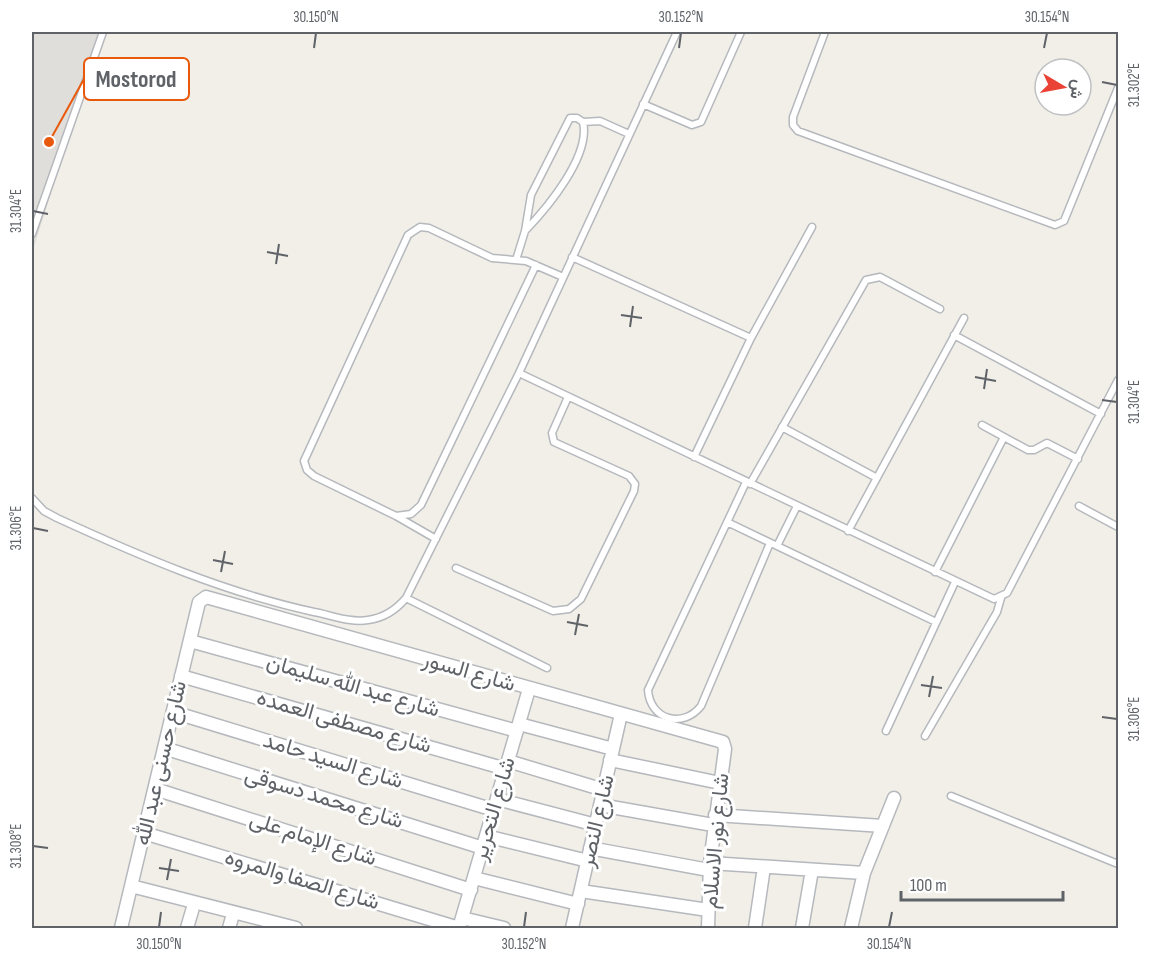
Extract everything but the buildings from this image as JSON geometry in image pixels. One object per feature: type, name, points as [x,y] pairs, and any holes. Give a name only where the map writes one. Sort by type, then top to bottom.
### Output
[{"type":"street","name":"شارع حسنى عبد الله","points":[[121,928],[199,602],[203,598]]},
{"type":"street","name":"شارع السور","points":[[203,598],[720,740],[724,744],[724,754]]},
{"type":"street","name":"شارع عبد الله سليمان","points":[[190,641],[720,783]]},
{"type":"street","name":"شارع مصطفى العمده","points":[[182,676],[604,790]]},
{"type":"street","name":"شارع التحرير","points":[[460,925],[529,689]]},
{"type":"street","name":"شارع السيد حامد","points":[[173,712],[495,805],[596,825]]},
{"type":"street","name":"شارع النصر","points":[[572,928],[621,714]]},
{"type":"street","name":"شارع محمد دسوقى","points":[[164,748],[484,842],[588,861]]},
{"type":"street","name":"شارع نور الاسلام","points":[[708,928],[714,820],[724,754]]},
{"type":"street","name":"شارع الإمام على","points":[[154,789],[472,884],[578,904]]},
{"type":"street","points":[[852,928],[864,873],[894,798]]},
{"type":"street","points":[[600,805],[714,820],[883,826]]},
{"type":"street","name":"شارع الصفا والمروه","points":[[144,833],[460,925],[504,928]]},
{"type":"street","points":[[590,848],[710,867],[764,867],[864,873]]},
{"type":"street","points":[[755,928],[764,867]]},
{"type":"street","points":[[802,928],[813,870]]},
{"type":"street","points":[[131,886],[278,926],[296,928]]},
{"type":"street","points":[[581,891],[708,910]]},
{"type":"street","points":[[187,928],[194,904]]},
{"type":"street","points":[[230,928],[233,914]]},
{"type":"lane","points":[[32,234],[103,32]]},
{"type":"lane","points":[[32,498],[50,514],[150,561],[284,605],[358,621],[390,613],[406,598],[519,373],[677,32]]},
{"type":"lane","points":[[643,104],[692,125],[701,122],[741,32]]},
{"type":"lane","points":[[825,32],[793,117],[793,125],[798,131],[1055,225],[1064,221],[1119,88]]},
{"type":"lane","points":[[516,260],[525,231],[531,195],[567,120],[574,117],[583,122],[600,122],[629,134]]},
{"type":"lane","points":[[525,231],[556,196],[581,148],[584,133],[583,122]]},
{"type":"lane","points":[[694,457],[751,338],[812,227]]},
{"type":"lane","points":[[436,539],[396,516],[310,474],[304,461],[408,235],[416,229],[429,228],[492,258],[516,260],[563,277]]},
{"type":"lane","points":[[572,257],[751,338]]},
{"type":"lane","points":[[396,516],[411,514],[422,505],[536,266]]},
{"type":"lane","points":[[797,506],[774,545],[701,706],[687,718],[675,720],[663,716],[653,708],[648,690],[727,522],[869,278],[884,278],[940,309]]},
{"type":"lane","points":[[849,531],[964,318]]},
{"type":"lane","points":[[954,335],[1101,414]]},
{"type":"lane","points":[[519,373],[935,573],[990,598],[1001,598]]},
{"type":"lane","points":[[925,736],[997,612],[1001,598],[1007,593],[1119,380]]},
{"type":"lane","points":[[456,568],[554,611],[569,609],[581,599],[635,484],[629,476],[554,442],[552,433],[568,397]]},
{"type":"lane","points":[[982,425],[1031,451],[1044,443],[1050,443],[1078,459]]},
{"type":"lane","points":[[782,427],[878,478]]},
{"type":"lane","points":[[935,573],[1004,437]]},
{"type":"lane","points":[[1079,506],[1119,527]]},
{"type":"lane","points":[[727,522],[936,622]]},
{"type":"lane","points":[[886,731],[955,582]]},
{"type":"lane","points":[[406,598],[547,668]]},
{"type":"lane","points":[[951,796],[1119,864]]},
{"type":"shaded area","points":[[32,32],[102,32],[32,253]]},
{"type":"place","name":"Mostorod","points":[[49,142]]}]
